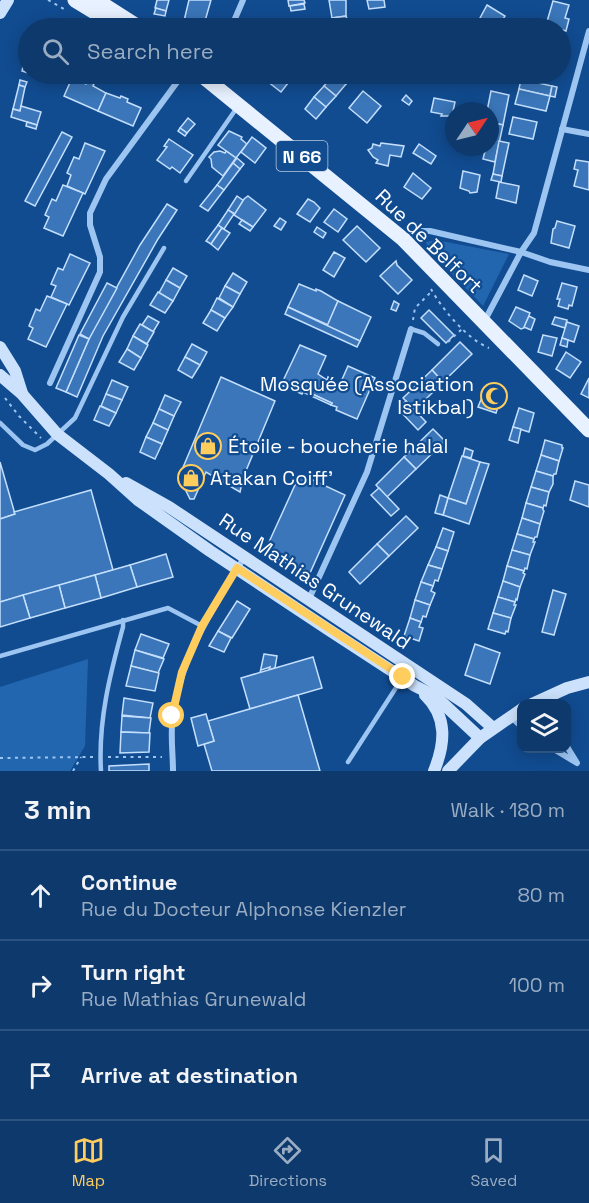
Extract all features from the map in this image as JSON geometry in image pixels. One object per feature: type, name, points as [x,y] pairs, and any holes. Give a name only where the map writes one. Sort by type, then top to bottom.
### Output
[{"type":"main road","points":[[75,0],[105,18]]},
{"type":"main road","points":[[96,0],[124,18]]},
{"type":"main road","name":"Rue de Belfort","points":[[213,84],[403,239],[589,430]]},
{"type":"street","points":[[0,13],[8,0]]},
{"type":"street","points":[[235,18],[243,0]]},
{"type":"street","points":[[483,323],[521,252],[534,233],[589,31]]},
{"type":"street","points":[[50,383],[100,272],[100,257],[90,225],[90,213],[106,179],[176,84]]},
{"type":"street","points":[[562,129],[589,134]]},
{"type":"street","points":[[403,239],[416,231],[430,231],[589,270]]},
{"type":"street","points":[[309,599],[367,471],[411,329]]},
{"type":"street","name":"Rue Mathias Grunewald","points":[[0,347],[15,371],[22,394]]},
{"type":"street","name":"Rue Mathias Grunewald","points":[[0,375],[22,394],[57,434],[110,474],[138,500],[415,686],[430,700],[439,714],[443,727],[442,749],[434,771]]},
{"type":"street","name":"Rue Mathias Grunewald","points":[[110,474],[169,507],[245,556],[466,705],[493,728]]},
{"type":"street","points":[[173,771],[172,716],[182,672],[202,626],[245,556]]},
{"type":"street","points":[[543,699],[567,688],[589,682]]},
{"type":"street","name":"Rue Mathias Grunewald","points":[[415,686],[435,696],[480,738]]},
{"type":"street","points":[[448,771],[480,738],[517,712]]},
{"type":"street","points":[[510,716],[517,722]]},
{"type":"street","points":[[560,753],[576,763]]},
{"type":"street","points":[[571,753],[583,771]]},
{"type":"lane","points":[[186,181],[240,104]]},
{"type":"lane","points":[[0,423],[23,445],[35,450],[47,444],[75,418],[123,317],[164,248]]},
{"type":"lane","points":[[411,329],[424,333],[438,344]]},
{"type":"lane","points":[[0,656],[168,608],[202,626]]},
{"type":"lane","points":[[101,771],[100,757],[106,689],[123,620]]},
{"type":"lane","points":[[348,762],[403,677]]},
{"type":"path","points":[[428,283],[439,304],[478,344],[512,353]]},
{"type":"path","points":[[411,329],[415,308],[432,291]]},
{"type":"path","points":[[438,344],[444,346],[463,328]]},
{"type":"path","points":[[73,771],[81,757]]},
{"type":"path","points":[[0,758],[173,757]]},
{"type":"shaded area","points":[[436,240],[509,254],[483,306],[427,248],[426,242]]},
{"type":"shaded area","points":[[88,659],[85,746],[70,771],[0,771],[0,687]]},
{"type":"building","points":[[157,0],[169,0],[166,11],[155,8]]},
{"type":"building","points":[[189,0],[211,0],[206,18],[185,18]]},
{"type":"building","points":[[288,0],[304,0],[305,3],[289,6]]},
{"type":"building","points":[[329,0],[346,0],[346,16],[332,18]]},
{"type":"building","points":[[367,0],[384,0],[385,7],[369,9]]},
{"type":"building","points":[[553,1],[569,5],[565,18],[548,18]]},
{"type":"building","points":[[304,4],[305,9],[291,11],[290,6]]},
{"type":"building","points":[[487,5],[505,16],[504,18],[480,18]]},
{"type":"building","points":[[156,8],[166,11],[165,16],[154,14]]},
{"type":"building","points":[[69,84],[94,84],[93,86],[106,93],[98,111],[64,96]]},
{"type":"building","points":[[271,84],[287,84],[281,92]]},
{"type":"building","points":[[326,84],[346,84],[336,96],[324,86]]},
{"type":"building","points":[[520,84],[552,86],[550,96],[519,89]]},
{"type":"building","points":[[19,85],[25,87],[20,111],[13,109]]},
{"type":"building","points":[[324,86],[336,96],[326,107],[314,97]]},
{"type":"building","points":[[552,86],[557,87],[555,97],[550,96]]},
{"type":"building","points":[[519,89],[550,96],[546,111],[515,104]]},
{"type":"building","points":[[363,91],[381,106],[367,123],[349,108]]},
{"type":"building","points":[[491,91],[509,95],[503,125],[499,124],[499,102],[489,102]]},
{"type":"building","points":[[106,93],[128,99],[127,102],[141,108],[133,126],[98,111]]},
{"type":"building","points":[[406,95],[412,101],[409,105],[402,100]]},
{"type":"building","points":[[314,97],[326,107],[316,119],[305,109]]},
{"type":"building","points":[[434,98],[455,102],[445,102],[445,116],[431,112]]},
{"type":"building","points":[[21,106],[41,112],[37,125],[11,117],[13,109],[20,111]]},
{"type":"building","points":[[513,117],[537,122],[533,139],[509,134]]},
{"type":"building","points":[[188,118],[195,124],[187,133],[180,128]]},
{"type":"building","points":[[27,122],[37,125],[36,129],[26,126]]},
{"type":"building","points":[[499,124],[503,125],[499,144]]},
{"type":"building","points":[[180,128],[187,133],[185,136],[178,131]]},
{"type":"building","points":[[229,131],[242,137],[241,139],[247,144],[236,158],[218,145]]},
{"type":"building","points":[[62,132],[72,137],[35,206],[25,201]]},
{"type":"building","points":[[252,137],[266,148],[255,163],[241,152]]},
{"type":"building","points":[[169,139],[193,155],[180,173],[157,160],[167,147],[164,146]]},
{"type":"building","points":[[499,141],[509,143],[502,176],[493,174],[496,156],[499,156]]},
{"type":"building","points":[[85,143],[105,151],[85,194],[67,186],[71,175],[67,173],[74,157],[79,159]]},
{"type":"building","points":[[381,143],[404,146],[401,157],[390,155],[388,166],[376,163],[378,160],[368,150],[373,144],[380,146]]},
{"type":"building","points":[[419,144],[436,156],[431,164],[413,153]]},
{"type":"building","points":[[226,151],[236,158],[223,176],[212,167],[209,157],[214,152],[225,153]]},
{"type":"building","points":[[484,156],[496,156],[495,162],[483,159]]},
{"type":"building","points":[[237,158],[244,164],[240,169],[233,163]]},
{"type":"building","points":[[576,160],[589,162],[589,190],[574,186],[578,170],[574,169]]},
{"type":"building","points":[[233,163],[240,169],[224,190],[217,185]]},
{"type":"building","points":[[463,171],[480,175],[477,192],[470,193],[460,188]]},
{"type":"building","points":[[413,173],[431,188],[422,199],[404,187]]},
{"type":"building","points":[[493,174],[502,176],[501,182],[491,180]]},
{"type":"building","points":[[499,182],[519,186],[516,203],[496,198]]},
{"type":"building","points":[[63,185],[83,193],[63,236],[44,228],[49,217],[45,215],[52,199],[56,201]]},
{"type":"building","points":[[217,185],[224,190],[208,211],[200,206]]},
{"type":"building","points":[[237,196],[244,201],[235,214],[228,210]]},
{"type":"building","points":[[248,196],[266,210],[253,227],[234,215]]},
{"type":"building","points":[[308,199],[320,208],[310,222],[297,214]]},
{"type":"building","points":[[167,204],[177,210],[103,336],[77,397],[66,392],[92,332],[140,245]]},
{"type":"building","points":[[334,209],[347,219],[338,232],[324,222]]},
{"type":"building","points":[[228,210],[234,214],[224,229],[218,225]]},
{"type":"building","points":[[280,218],[286,222],[281,230],[274,226]]},
{"type":"building","points":[[242,220],[253,227],[250,231],[239,224]]},
{"type":"building","points":[[557,221],[575,226],[569,248],[551,243]]},
{"type":"building","points":[[218,225],[222,228],[211,244],[206,241]]},
{"type":"building","points":[[357,226],[380,248],[366,262],[343,240]]},
{"type":"building","points":[[317,227],[326,233],[323,238],[314,232]]},
{"type":"building","points":[[222,228],[230,233],[218,250],[211,244]]},
{"type":"building","points":[[334,252],[345,258],[334,277],[323,270]]},
{"type":"building","points":[[70,254],[90,263],[69,305],[51,297],[56,286],[51,284],[58,268],[63,270]]},
{"type":"building","points":[[396,261],[397,265],[412,280],[398,294],[380,276]]},
{"type":"building","points":[[173,268],[187,276],[180,288],[166,280]]},
{"type":"building","points":[[233,273],[247,282],[240,294],[225,286]]},
{"type":"building","points":[[524,275],[538,281],[532,296],[518,290]]},
{"type":"building","points":[[166,280],[180,288],[173,301],[159,293]]},
{"type":"building","points":[[107,283],[117,288],[89,339],[80,334]]},
{"type":"building","points":[[562,283],[577,287],[572,306],[569,305],[568,309],[558,306],[560,299],[557,299]]},
{"type":"building","points":[[299,284],[321,291],[338,301],[328,325],[288,307]]},
{"type":"building","points":[[225,286],[240,294],[233,307],[219,298]]},
{"type":"building","points":[[158,292],[173,301],[165,313],[150,305]]},
{"type":"building","points":[[47,296],[67,304],[46,347],[28,339],[33,328],[29,326],[36,309],[40,311]]},
{"type":"building","points":[[217,298],[233,307],[225,318],[211,310]]},
{"type":"building","points":[[338,301],[371,317],[360,341],[327,326]]},
{"type":"building","points":[[394,301],[399,304],[396,311],[391,309]]},
{"type":"building","points":[[288,307],[360,341],[357,347],[285,314]]},
{"type":"building","points":[[516,307],[530,313],[524,328],[521,329],[509,321]]},
{"type":"building","points":[[211,310],[225,318],[217,331],[203,323]]},
{"type":"building","points":[[429,310],[454,335],[446,343],[421,318]]},
{"type":"building","points":[[148,316],[159,322],[153,332],[142,325]]},
{"type":"building","points":[[529,316],[535,319],[531,330],[524,327]]},
{"type":"building","points":[[555,317],[567,320],[565,328],[552,324]]},
{"type":"building","points":[[567,322],[579,326],[574,342],[562,338]]},
{"type":"building","points":[[140,324],[154,332],[147,344],[133,336]]},
{"type":"building","points":[[79,335],[89,339],[66,392],[56,388]]},
{"type":"building","points":[[543,335],[557,338],[552,356],[538,352]]},
{"type":"building","points":[[133,336],[148,345],[141,358],[127,349]]},
{"type":"building","points":[[562,338],[568,340],[567,347],[560,345]]},
{"type":"building","points":[[460,342],[472,354],[443,382],[432,370]]},
{"type":"building","points":[[192,344],[207,352],[200,365],[185,357]]},
{"type":"building","points":[[300,345],[326,356],[318,374],[327,380],[328,377],[330,381],[340,384],[348,366],[375,378],[357,419],[336,410],[337,407],[331,405],[332,403],[310,393],[309,395],[303,392],[302,394],[281,385]]},
{"type":"building","points":[[127,349],[141,358],[134,370],[119,362]]},
{"type":"building","points":[[566,352],[581,362],[570,378],[556,369]]},
{"type":"building","points":[[185,357],[200,365],[192,378],[178,370]]},
{"type":"building","points":[[432,370],[443,382],[415,410],[403,398]]},
{"type":"building","points":[[221,377],[275,401],[243,478],[240,492],[206,472],[194,499],[190,499],[179,477]]},
{"type":"building","points":[[589,378],[589,398],[581,394]]},
{"type":"building","points":[[112,380],[128,387],[122,400],[106,394]]},
{"type":"building","points":[[487,385],[493,386],[494,390],[502,393],[496,413],[478,407]]},
{"type":"building","points":[[310,393],[332,403],[331,405],[309,395]]},
{"type":"building","points":[[106,394],[122,400],[116,413],[101,406]]},
{"type":"building","points":[[165,395],[181,402],[174,416],[159,409]]},
{"type":"building","points":[[406,401],[426,422],[418,430],[398,409]]},
{"type":"building","points":[[100,406],[116,413],[109,426],[94,420]]},
{"type":"building","points":[[519,408],[534,413],[529,432],[513,427]]},
{"type":"building","points":[[159,409],[174,416],[168,430],[153,423]]},
{"type":"building","points":[[153,423],[168,430],[162,444],[146,437]]},
{"type":"building","points":[[513,427],[521,429],[518,443],[509,440]]},
{"type":"building","points":[[433,429],[445,441],[416,469],[404,457]]},
{"type":"building","points":[[146,437],[162,444],[155,459],[140,452]]},
{"type":"building","points":[[545,440],[562,445],[559,461],[541,455]]},
{"type":"building","points":[[465,448],[473,451],[471,458],[463,456]]},
{"type":"building","points":[[541,455],[559,461],[556,474],[553,476],[536,471]]},
{"type":"building","points":[[462,456],[480,462],[466,504],[448,498]]},
{"type":"building","points":[[404,457],[416,469],[387,497],[376,485]]},
{"type":"building","points":[[0,462],[15,514],[0,519]]},
{"type":"building","points":[[480,462],[489,464],[469,524],[443,515],[448,498],[466,504]]},
{"type":"building","points":[[536,471],[553,476],[553,484],[549,492],[531,487]]},
{"type":"building","points":[[300,474],[345,495],[310,573],[264,553]]},
{"type":"building","points":[[575,481],[589,485],[589,507],[570,500]]},
{"type":"building","points":[[531,487],[549,492],[546,506],[544,505],[543,508],[526,503]]},
{"type":"building","points":[[379,488],[399,509],[391,516],[371,495]]},
{"type":"building","points":[[91,490],[113,570],[0,602],[0,519],[15,514],[14,512]]},
{"type":"building","points":[[440,495],[448,498],[443,515],[435,513]]},
{"type":"building","points":[[526,503],[543,508],[540,524],[522,518]]},
{"type":"building","points":[[406,516],[418,528],[389,556],[377,544]]},
{"type":"building","points":[[522,518],[540,524],[537,537],[534,539],[517,534]]},
{"type":"building","points":[[443,528],[454,532],[448,551],[436,547]]},
{"type":"building","points":[[517,534],[534,539],[530,555],[512,550]]},
{"type":"building","points":[[377,544],[389,556],[360,584],[349,572]]},
{"type":"building","points":[[436,547],[448,551],[442,569],[428,565]]},
{"type":"building","points":[[512,550],[530,555],[527,569],[525,568],[524,571],[507,566]]},
{"type":"building","points":[[166,554],[173,577],[137,587],[130,565]]},
{"type":"building","points":[[130,565],[137,587],[101,598],[95,575]]},
{"type":"building","points":[[428,565],[442,569],[438,581],[435,580],[433,586],[421,582]]},
{"type":"building","points":[[507,566],[524,571],[520,587],[503,581]]},
{"type":"building","points":[[95,575],[101,598],[65,608],[59,585]]},
{"type":"building","points":[[503,581],[520,587],[515,602],[498,597]]},
{"type":"building","points":[[421,582],[433,586],[431,591],[435,593],[430,605],[415,600]]},
{"type":"building","points":[[59,585],[65,608],[30,618],[23,595]]},
{"type":"building","points":[[553,590],[566,594],[554,635],[542,632]]},
{"type":"building","points":[[23,595],[30,618],[0,627],[0,602]]},
{"type":"building","points":[[498,597],[515,602],[511,618],[493,613]]},
{"type":"building","points":[[415,600],[430,605],[426,617],[423,616],[421,622],[410,618]]},
{"type":"building","points":[[237,601],[250,609],[232,638],[218,631]]},
{"type":"building","points":[[493,613],[511,618],[508,632],[506,631],[505,634],[488,629]]},
{"type":"building","points":[[410,618],[421,622],[419,627],[423,628],[419,641],[404,636]]},
{"type":"building","points":[[218,631],[231,638],[224,652],[209,646]]},
{"type":"building","points":[[141,634],[169,644],[163,658],[135,650]]},
{"type":"building","points":[[475,644],[500,653],[490,684],[465,675]]},
{"type":"building","points":[[135,650],[164,659],[158,673],[131,666]]},
{"type":"building","points":[[264,654],[277,656],[275,668],[261,670],[260,673]]},
{"type":"building","points":[[313,657],[322,688],[250,709],[241,678]]},
{"type":"building","points":[[131,666],[159,673],[155,691],[126,686]]},
{"type":"building","points":[[298,695],[320,771],[212,771],[204,744],[214,741],[208,721]]},
{"type":"building","points":[[124,698],[153,703],[150,718],[122,715]]},
{"type":"building","points":[[206,714],[214,741],[198,746],[191,718]]},
{"type":"building","points":[[122,716],[151,718],[149,733],[121,732]]},
{"type":"building","points":[[121,732],[150,733],[149,752],[120,753]]},
{"type":"building","points":[[149,764],[149,771],[109,771],[109,766]]},
{"type":"place","name":"Mosquée (Association Istikbal)","points":[[494,396]]},
{"type":"place","name":"Étoile - boucherie halal","points":[[208,446]]},
{"type":"place","name":"Atakan Coiff'","points":[[191,478]]},
{"type":"route","points":[[172,716],[182,672],[202,626],[237,568],[403,677]]}]
